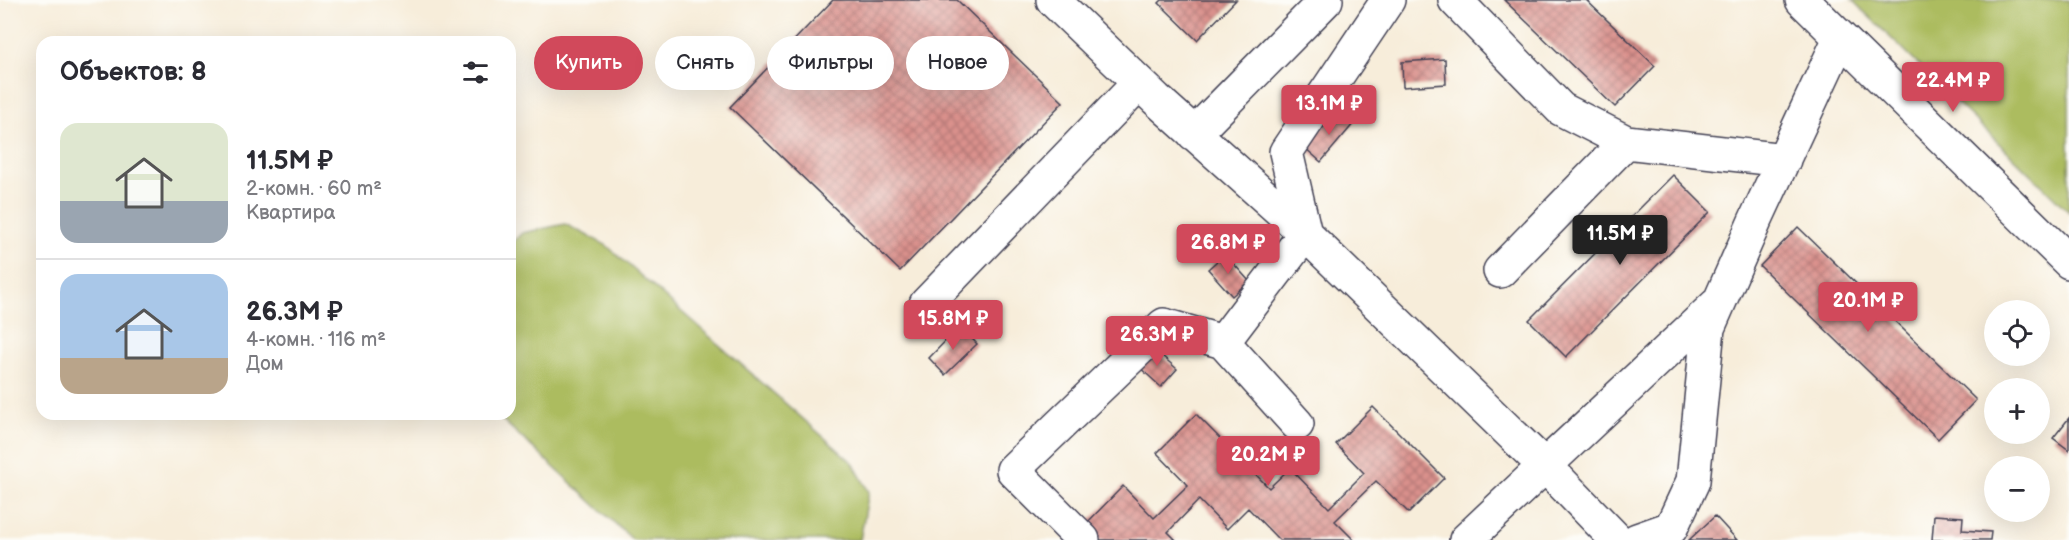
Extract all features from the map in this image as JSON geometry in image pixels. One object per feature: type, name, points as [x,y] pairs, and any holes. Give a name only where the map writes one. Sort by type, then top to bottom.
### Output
[{"type":"street","points":[[1053,0],[1139,83],[1305,234],[1617,540]]},
{"type":"street","points":[[1194,134],[1326,0]]},
{"type":"street","points":[[1305,234],[1286,153],[1388,0]]},
{"type":"street","points":[[1455,0],[1561,109],[1626,142],[1784,160]]},
{"type":"street","points":[[1802,0],[2069,262]]},
{"type":"street","points":[[1637,540],[1671,528],[1693,481],[1708,328],[1840,38]]},
{"type":"street","points":[[926,304],[1139,83]]},
{"type":"street","points":[[1500,271],[1626,142]]},
{"type":"street","points":[[1223,342],[1305,234]]},
{"type":"street","points":[[1466,540],[1720,302]]},
{"type":"street","points":[[1083,540],[1013,470],[1164,325],[1223,342],[1298,424]]},
{"type":"green space","points":[[1852,0],[2069,0],[2069,212]]},
{"type":"green space","points":[[565,224],[606,245],[853,463],[869,492],[860,540],[633,540],[503,420],[516,420],[516,239],[522,233]]},
{"type":"building","points":[[833,0],[957,0],[994,36],[906,36],[906,90],[1009,90],[1009,50],[1063,102],[900,271],[730,107],[746,90],[755,90],[755,81],[767,69],[767,90],[894,90],[894,36],[798,36]]},
{"type":"building","points":[[1162,0],[1236,0],[1197,40],[1159,3]]},
{"type":"building","points":[[1504,0],[1586,0],[1655,66],[1615,107]]},
{"type":"building","points":[[1445,59],[1446,84],[1403,87],[1402,62]]},
{"type":"building","points":[[1337,110],[1354,123],[1321,162],[1304,147]]},
{"type":"building","points":[[1673,175],[1710,212],[1566,357],[1529,320]]},
{"type":"building","points":[[1798,227],[1976,400],[1938,439],[1760,266]]},
{"type":"building","points":[[1225,254],[1249,281],[1232,296],[1208,269]]},
{"type":"building","points":[[960,326],[977,344],[945,375],[929,358]]},
{"type":"building","points":[[1153,348],[1177,369],[1161,387],[1137,365]]},
{"type":"building","points":[[1373,407],[1444,478],[1409,513],[1376,481],[1335,521],[1354,540],[1279,540],[1248,508],[1227,529],[1199,500],[1168,532],[1176,540],[1092,540],[1081,529],[1123,486],[1154,518],[1188,485],[1157,453],[1196,414],[1269,488],[1290,468],[1329,508],[1364,473],[1336,444]]},
{"type":"building","points":[[2069,418],[2069,450],[2053,438]]},
{"type":"building","points":[[1934,515],[1963,517],[1962,530],[1991,532],[1990,540],[1932,540]]},
{"type":"building","points":[[1715,516],[1737,540],[1689,540]]}]
